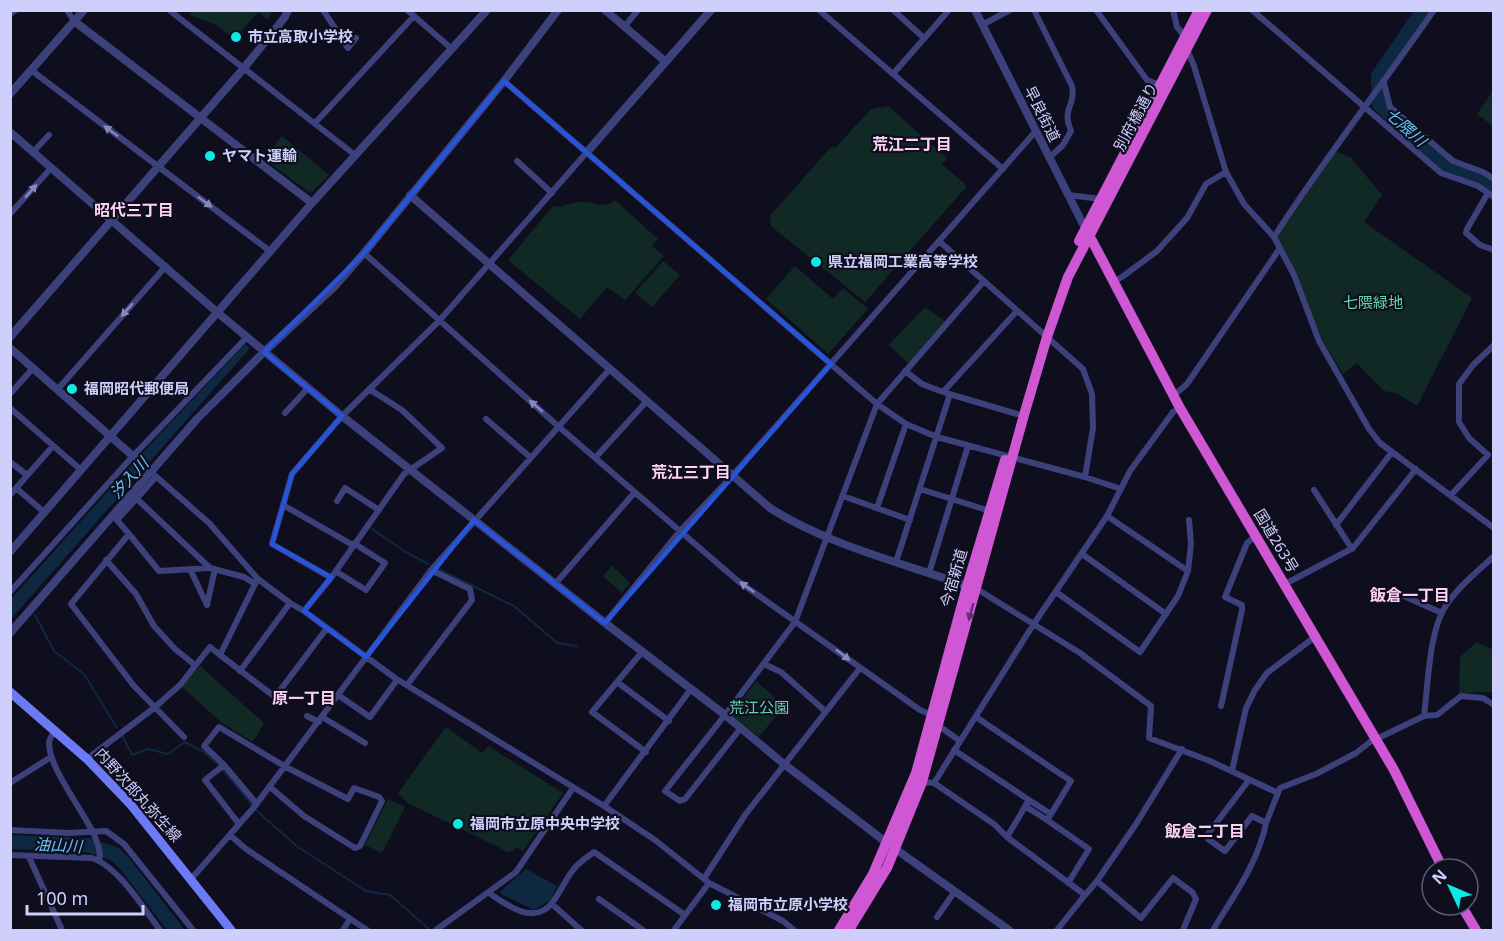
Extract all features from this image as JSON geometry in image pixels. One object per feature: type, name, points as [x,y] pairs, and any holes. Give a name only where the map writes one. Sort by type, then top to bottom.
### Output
[{"type":"highway","name":"別府橋通り","points":[[1087,232],[1183,51],[1199,10]]},
{"type":"highway","name":"別府橋通り","points":[[1188,39],[1207,10]]},
{"type":"highway","name":"別府橋通り","points":[[1087,232],[1101,199],[1164,87]]},
{"type":"highway","name":"国道263号","points":[[1087,232],[1173,396],[1376,738],[1437,857]]},
{"type":"highway","name":"今宿新道","points":[[849,930],[887,868],[1062,279],[1087,232]]},
{"type":"highway","name":"今宿新道","points":[[839,930],[892,846],[922,782],[939,726],[990,511],[1009,458],[1017,414],[1045,335]]},
{"type":"highway","points":[[1468,917],[1476,930]]},
{"type":"main road","name":"内野次郎丸弥生線","points":[[10,692],[87,759],[144,821],[231,930]]},
{"type":"street","points":[[10,14],[16,10]]},
{"type":"street","points":[[68,10],[74,21],[312,203]]},
{"type":"street","points":[[10,94],[84,10]]},
{"type":"street","points":[[169,10],[355,155]]},
{"type":"street","points":[[10,337],[244,68],[285,17],[288,10]]},
{"type":"street","points":[[323,10],[348,48],[356,38]]},
{"type":"street","points":[[10,552],[312,203],[487,10]]},
{"type":"street","points":[[558,10],[504,81],[364,253],[334,287],[197,419],[117,520],[159,571],[213,569],[257,582],[304,610],[398,680],[604,806],[655,840],[707,880],[783,921],[794,930]]},
{"type":"street","points":[[605,10],[666,62]]},
{"type":"street","points":[[624,27],[638,10]]},
{"type":"street","points":[[332,578],[272,544],[292,474],[342,416],[439,321],[711,10]]},
{"type":"street","points":[[819,10],[1003,169]]},
{"type":"street","points":[[893,10],[924,38]]},
{"type":"street","points":[[893,74],[949,10]]},
{"type":"street","name":"早良街道","points":[[975,10],[1087,232]]},
{"type":"street","points":[[982,25],[1010,10]]},
{"type":"street","points":[[1034,10],[1072,86],[1074,96],[1067,110],[1066,119],[1071,131],[1063,146],[1049,158]]},
{"type":"street","points":[[1096,10],[1147,80],[1164,87]]},
{"type":"street","points":[[1173,10],[1177,27],[1188,39]]},
{"type":"street","points":[[1252,10],[1442,173],[1478,186],[1491,195],[1466,233],[1480,245],[1494,250]]},
{"type":"street","points":[[1274,237],[1305,189],[1382,86],[1434,10]]},
{"type":"street","points":[[315,123],[411,12],[452,49]]},
{"type":"street","points":[[1183,51],[1194,66],[1226,172],[1244,204],[1274,237],[1294,275],[1319,341],[1369,429],[1380,443],[1494,528]]},
{"type":"street","points":[[31,70],[271,252]]},
{"type":"street","points":[[504,81],[877,404],[906,424],[937,437],[1121,489]]},
{"type":"street","points":[[1382,86],[1390,107],[1453,160],[1494,179]]},
{"type":"street","points":[[10,132],[218,313],[342,416],[604,623],[725,715],[784,764],[892,846],[1009,930]]},
{"type":"street","points":[[604,623],[680,531],[732,476],[1035,132]]},
{"type":"street","points":[[33,152],[49,135]]},
{"type":"street","points":[[517,161],[552,193]]},
{"type":"street","points":[[10,214],[51,168]]},
{"type":"street","points":[[1113,282],[1156,251],[1187,218],[1206,184],[1226,172]]},
{"type":"street","points":[[410,195],[770,508],[790,521],[828,537],[972,587],[1080,654],[1151,706],[1149,738],[1182,749],[1278,793]]},
{"type":"street","points":[[1068,195],[1101,199]]},
{"type":"street","points":[[939,241],[1083,369],[1092,394],[1093,428],[1085,477]]},
{"type":"street","points":[[1173,396],[1187,384],[1280,248]]},
{"type":"street","points":[[364,253],[558,426],[738,581],[920,710],[932,716]]},
{"type":"street","points":[[57,389],[166,266]]},
{"type":"street","points":[[740,729],[685,799],[680,801],[664,791],[795,622],[877,404],[984,281]]},
{"type":"street","points":[[897,562],[937,437],[946,393],[1017,311]]},
{"type":"street","points":[[10,592],[133,456],[247,337]]},
{"type":"street","points":[[1451,495],[1488,455],[1469,438],[1459,422],[1459,384],[1473,365],[1494,345]]},
{"type":"street","points":[[10,348],[208,523],[257,582]]},
{"type":"street","points":[[10,394],[33,368]]},
{"type":"street","points":[[191,879],[270,787],[431,570],[609,370]]},
{"type":"street","points":[[904,371],[922,384],[1017,414]]},
{"type":"street","points":[[285,413],[308,388]]},
{"type":"street","points":[[304,610],[337,572],[404,474],[442,448],[402,410],[369,389]]},
{"type":"street","points":[[595,458],[646,402]]},
{"type":"street","points":[[10,408],[81,470]]},
{"type":"street","points":[[934,783],[1033,625],[1107,516],[1130,471],[1173,411],[1180,408]]},
{"type":"street","points":[[486,419],[530,458]]},
{"type":"street","points":[[877,508],[906,424]]},
{"type":"street","points":[[10,495],[53,446]]},
{"type":"street","points":[[929,573],[968,446]]},
{"type":"street","points":[[1336,525],[1392,452]]},
{"type":"street","points":[[10,462],[27,475]]},
{"type":"street","points":[[1285,584],[1352,549],[1416,469]]},
{"type":"street","points":[[10,633],[153,475]]},
{"type":"street","points":[[16,488],[44,512]]},
{"type":"street","points":[[337,501],[345,488],[379,510]]},
{"type":"street","points":[[920,489],[990,511]]},
{"type":"street","points":[[1314,490],[1352,549]]},
{"type":"street","points":[[555,584],[635,492]]},
{"type":"street","points":[[843,496],[910,520]]},
{"type":"street","points":[[136,498],[213,569]]},
{"type":"street","points":[[284,505],[385,563],[366,590],[337,572]]},
{"type":"street","points":[[1107,516],[1188,571]]},
{"type":"street","points":[[1056,591],[1140,652],[1178,596],[1188,571],[1191,544],[1189,520]]},
{"type":"street","points":[[129,534],[71,604],[134,686],[184,737]]},
{"type":"street","points":[[1221,706],[1242,610],[1242,605],[1225,597],[1247,543],[1256,536]]},
{"type":"street","points":[[1082,554],[1166,614]]},
{"type":"street","points":[[1424,716],[1434,636],[1442,613],[1453,596],[1494,556]]},
{"type":"street","points":[[106,560],[136,594],[154,626],[175,649],[195,665]]},
{"type":"street","points":[[190,569],[207,605],[213,569]]},
{"type":"street","points":[[407,685],[472,600],[470,589],[431,570]]},
{"type":"street","points":[[220,655],[257,582]]},
{"type":"street","points":[[1399,594],[1442,613]]},
{"type":"street","points":[[240,671],[290,603]]},
{"type":"street","points":[[87,759],[154,708],[180,685],[210,647],[274,697],[327,628]]},
{"type":"street","points":[[1232,771],[1246,708],[1255,690],[1267,673],[1316,636]]},
{"type":"street","points":[[642,652],[592,712],[646,752]]},
{"type":"street","points":[[764,664],[781,672],[825,711]]},
{"type":"street","points":[[674,930],[707,880],[745,815],[860,668]]},
{"type":"street","points":[[338,695],[370,717],[398,680]]},
{"type":"street","points":[[617,682],[669,721]]},
{"type":"street","points":[[604,806],[691,689]]},
{"type":"street","points":[[1215,930],[1239,887],[1263,836],[1280,788],[1316,774],[1356,753],[1376,738],[1424,716],[1437,715],[1461,696],[1483,698],[1494,705]]},
{"type":"street","points":[[307,716],[320,720],[365,743]]},
{"type":"street","points":[[976,717],[1071,781],[1049,817]]},
{"type":"street","points":[[939,726],[960,741]]},
{"type":"street","points":[[254,806],[204,746],[219,727],[285,767],[348,799],[354,788],[379,797],[382,801],[360,846],[355,848],[304,816],[270,787]]},
{"type":"street","points":[[55,730],[49,741],[51,757],[93,835],[100,858],[121,880],[160,930]]},
{"type":"street","points":[[1057,930],[1097,881],[1136,824],[1182,749]]},
{"type":"street","points":[[954,750],[1049,817],[1089,849],[1068,883]]},
{"type":"street","points":[[10,783],[51,757]]},
{"type":"street","points":[[222,767],[205,780],[239,824]]},
{"type":"street","points":[[1249,780],[1207,834],[1208,839],[1225,851],[1252,816],[1266,823]]},
{"type":"street","points":[[922,782],[934,783],[994,824],[1007,837],[1085,896]]},
{"type":"street","points":[[437,930],[516,872],[573,788]]},
{"type":"street","points":[[1007,837],[1027,803]]},
{"type":"street","points":[[10,830],[93,835],[106,831],[124,844],[193,930]]},
{"type":"street","points":[[230,835],[246,849],[368,930]]},
{"type":"street","points":[[489,893],[516,910],[540,913],[552,904],[573,869],[594,852],[685,915]]},
{"type":"street","points":[[10,855],[100,858]]},
{"type":"street","points":[[29,857],[62,930]]},
{"type":"street","points":[[1097,881],[1141,918],[1173,878],[1192,892],[1196,899],[1183,930]]},
{"type":"street","points":[[937,917],[955,891]]},
{"type":"street","points":[[599,900],[643,930]]},
{"type":"street","points":[[552,904],[581,930]]},
{"type":"street","points":[[343,930],[350,919]]},
{"type":"street","points":[[994,930],[996,921]]},
{"type":"highlighted area","points":[[504,81],[831,364],[605,623],[474,520],[366,657],[304,611],[331,577],[272,544],[292,474],[342,416],[264,352],[364,253]]},
{"type":"green space","points":[[192,10],[273,11],[268,20],[258,12],[234,39],[218,26],[190,15]]},
{"type":"green space","points":[[1493,91],[1493,126],[1477,114]]},
{"type":"green space","points":[[888,106],[947,158],[942,164],[967,186],[865,302],[771,226],[770,216],[830,148],[836,147],[871,109]]},
{"type":"green space","points":[[282,136],[329,175],[313,191],[309,192],[264,159]]},
{"type":"green space","name":"七隈緑地","points":[[1336,151],[1351,158],[1382,195],[1364,222],[1472,298],[1417,406],[1396,393],[1384,391],[1357,363],[1343,374],[1323,341],[1277,238]]},
{"type":"green space","points":[[615,200],[658,239],[652,246],[664,256],[625,300],[607,287],[580,319],[508,260],[554,205],[558,207],[586,202],[603,205]]},
{"type":"green space","points":[[663,261],[680,275],[652,307],[635,293]]},
{"type":"green space","points":[[795,266],[833,299],[843,288],[868,309],[828,354],[766,299]]},
{"type":"green space","points":[[925,307],[946,322],[909,364],[889,345]]},
{"type":"green space","points":[[612,566],[630,583],[622,593],[603,576]]},
{"type":"green space","points":[[1477,642],[1493,650],[1493,692],[1459,693],[1460,657]]},
{"type":"green space","points":[[200,666],[264,723],[253,742],[222,723],[181,686]]},
{"type":"green space","name":"荒江公園","points":[[756,681],[784,706],[759,737],[731,715]]},
{"type":"green space","points":[[446,727],[482,753],[488,746],[563,793],[523,851],[517,847],[508,852],[408,803],[398,793]]},
{"type":"green space","points":[[388,799],[405,807],[382,853],[365,845]]},
{"type":"water","name":"汐入川","points":[[245,344],[250,348],[11,619],[11,599],[144,451]]},
{"type":"water","points":[[526,869],[557,886],[550,900],[534,910],[501,894],[501,891]]},
{"type":"waterway","name":"七隈川","points":[[1423,10],[1378,76],[1379,104],[1421,146],[1440,161],[1494,187]]},
{"type":"waterway","points":[[371,528],[404,551],[428,564]]},
{"type":"waterway","points":[[438,569],[514,606],[557,643],[577,646]]},
{"type":"waterway","points":[[35,615],[54,651],[84,674],[117,728]]},
{"type":"waterway","points":[[123,737],[132,755],[148,749],[168,754],[185,742],[204,752],[219,766]]},
{"type":"waterway","points":[[223,770],[257,811],[298,847],[366,891],[390,895],[430,930]]},
{"type":"waterway","name":"油山川","points":[[10,842],[87,845],[115,854],[176,930]]},
{"type":"place","name":"市立高取小学校","points":[[236,37]]},
{"type":"place","name":"ヤマト運輸","points":[[210,156]]},
{"type":"place","name":"県立福岡工業高等学校","points":[[816,262]]},
{"type":"place","name":"福岡昭代郵便局","points":[[72,389]]},
{"type":"place","name":"福岡市立原中央中学校","points":[[458,824]]},
{"type":"place","name":"福岡市立原小学校","points":[[716,905]]},
{"type":"district","name":"荒江二丁目","points":[[912,144]]},
{"type":"district","name":"昭代三丁目","points":[[134,210]]},
{"type":"district","name":"荒江三丁目","points":[[691,472]]},
{"type":"district","name":"飯倉一丁目","points":[[1410,595]]},
{"type":"district","name":"原一丁目","points":[[304,698]]},
{"type":"district","name":"飯倉二丁目","points":[[1205,831]]}]
